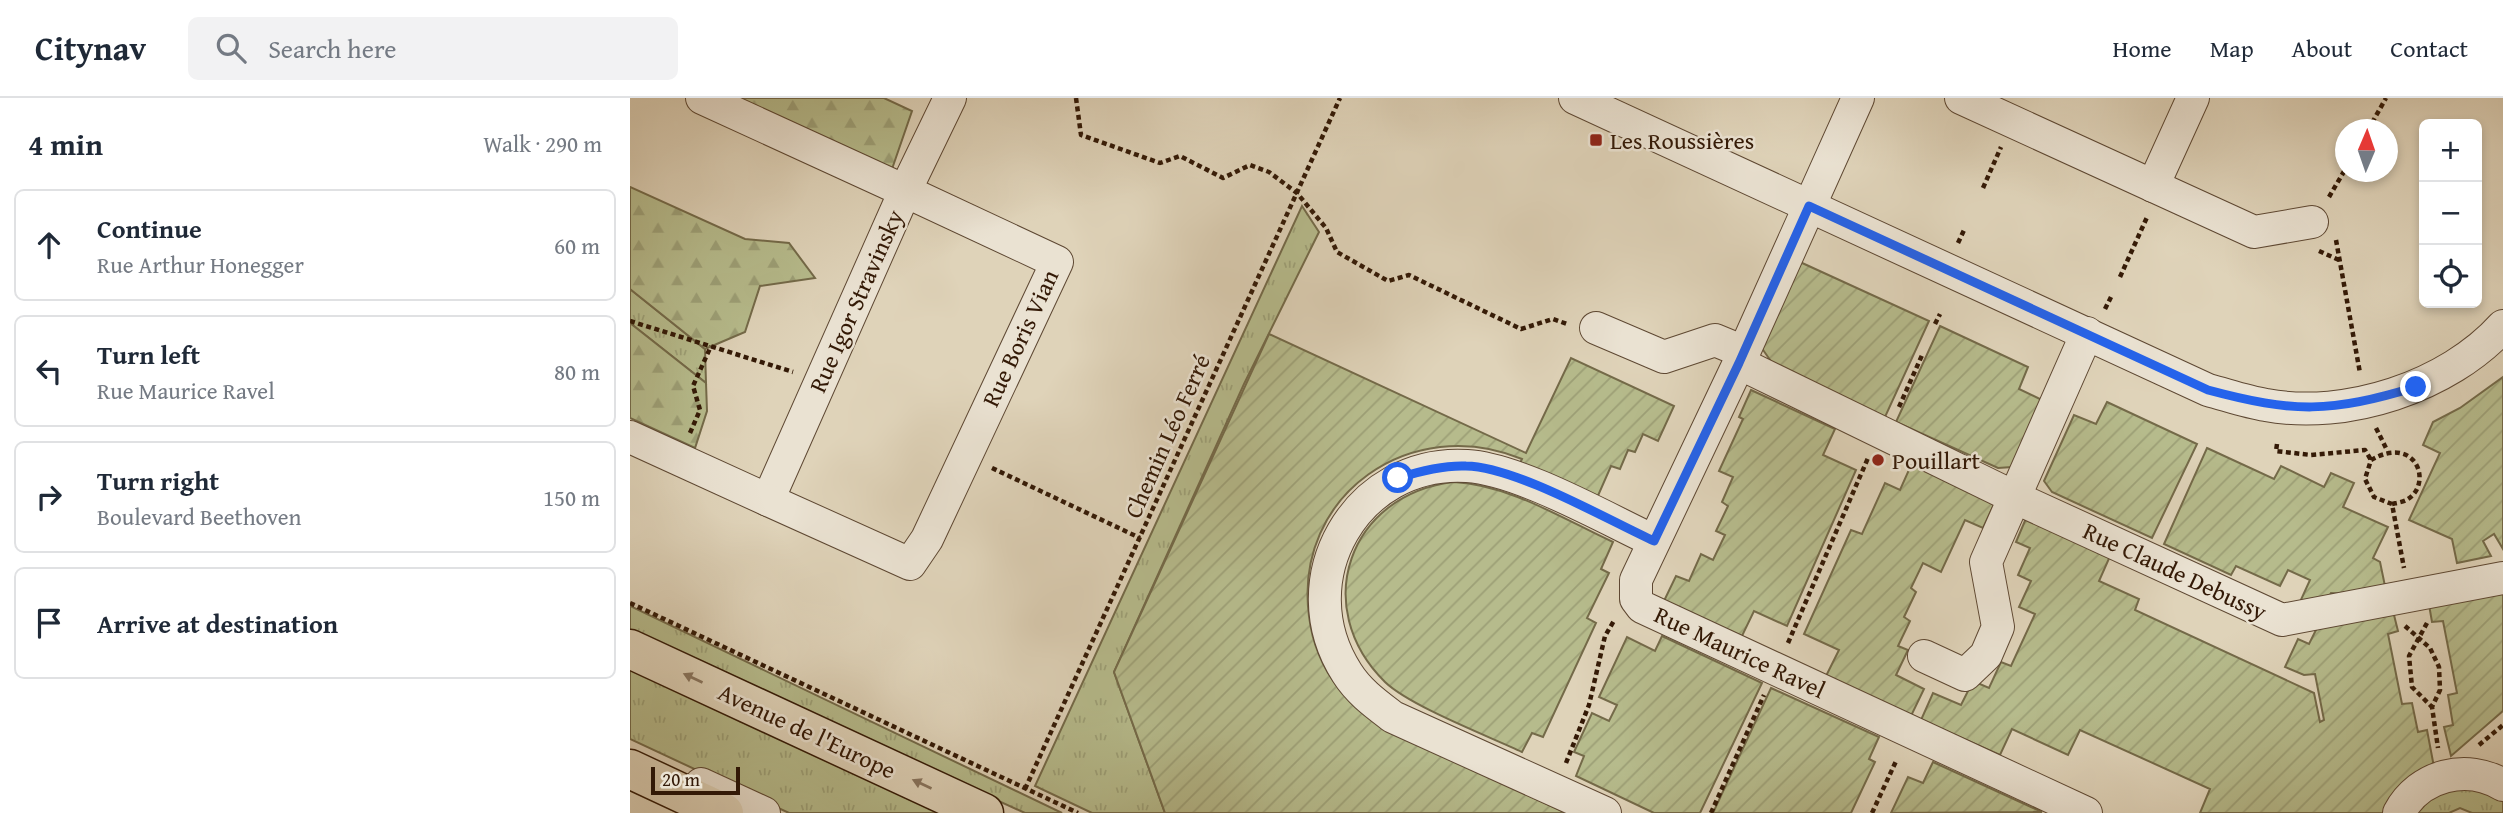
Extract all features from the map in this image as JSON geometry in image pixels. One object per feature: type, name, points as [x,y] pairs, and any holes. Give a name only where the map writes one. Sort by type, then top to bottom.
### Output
[{"type":"main road","name":"Avenue de l'Europe","points":[[630,649],[984,813]]},
{"type":"main road","points":[[630,769],[724,813]]},
{"type":"street","name":"Rue Igor Stravinsky","points":[[702,98],[905,191],[768,500]]},
{"type":"street","points":[[905,191],[950,98]]},
{"type":"street","points":[[1575,98],[2208,390],[2267,405],[2318,409],[2366,402],[2416,387],[2455,364],[2503,326]]},
{"type":"street","name":"Rue Maurice Ravel","points":[[1858,98],[1742,358],[1654,541],[1634,590],[1642,607],[2086,813]]},
{"type":"street","points":[[1961,98],[2255,232],[2326,222]]},
{"type":"street","points":[[2156,187],[2193,98]]},
{"type":"street","name":"Rue Boris Vian","points":[[768,500],[910,564],[927,539],[1057,262],[905,191]]},
{"type":"street","name":"Rue Claude Debussy","points":[[1596,328],[1664,357],[1715,340],[1742,358],[1879,432],[2282,620],[2503,578]]},
{"type":"street","points":[[1924,656],[1965,675],[1986,656],[1998,627],[1986,562],[2087,333]]},
{"type":"street","points":[[630,437],[768,500]]},
{"type":"street","points":[[1605,813],[1393,717],[1366,697],[1347,673],[1332,643],[1326,614],[1326,582],[1333,552],[1343,531],[1362,505],[1398,478],[1429,468],[1466,466],[1500,471],[1654,541]]},
{"type":"street","points":[[630,751],[764,813]]},
{"type":"street","points":[[2399,813],[2414,792],[2444,776],[2482,776],[2503,785]]},
{"type":"path","points":[[1076,98],[1081,135],[1160,163],[1180,156],[1223,178],[1250,165],[1269,172],[1297,193],[1326,228],[1337,252],[1388,281],[1409,275],[1521,329],[1553,319],[1588,332],[1596,328]]},
{"type":"path","points":[[2374,119],[2386,98]]},
{"type":"path","name":"Chemin Léo Ferré","points":[[1025,789],[1339,101]]},
{"type":"path","points":[[1983,188],[2012,121]]},
{"type":"path","points":[[2338,182],[2329,197],[2326,222],[2366,402]]},
{"type":"path","points":[[2120,277],[2156,187]]},
{"type":"path","points":[[1935,324],[1940,314]]},
{"type":"path","points":[[630,321],[820,381]]},
{"type":"path","points":[[679,460],[700,410],[693,386],[711,346]]},
{"type":"path","points":[[1711,813],[1879,432],[1894,419],[1923,353]]},
{"type":"path","points":[[2380,437],[2388,450]]},
{"type":"path","points":[[2277,444],[2276,451],[2311,455],[2365,450],[2371,460]]},
{"type":"path","points":[[966,456],[1140,538]]},
{"type":"path","points":[[630,603],[1078,813]]},
{"type":"path","points":[[1564,765],[1589,705],[1605,636],[1616,617]]},
{"type":"path","points":[[2420,617],[2427,622],[2409,656],[2412,687],[2432,707]]},
{"type":"path","points":[[1872,813],[1910,732]]},
{"type":"green space","points":[[725,98],[884,98],[912,111],[892,169]]},
{"type":"green space","points":[[630,187],[745,239],[789,243],[815,278],[760,286],[745,332],[705,349],[630,289]]},
{"type":"green space","points":[[1302,206],[1319,232],[1244,384],[1114,672],[1165,813],[1092,813],[1035,786]]},
{"type":"green space","points":[[1800,262],[1929,321],[1885,417],[1775,367],[1761,347]]},
{"type":"green space","points":[[630,289],[705,349],[706,383],[630,323]]},
{"type":"green space","points":[[630,323],[706,383],[707,411],[695,448],[630,418]]},
{"type":"green space","points":[[1940,326],[2028,367],[2019,389],[2042,400],[2012,467],[1998,468],[1896,422]]},
{"type":"green space","points":[[1269,334],[1526,453],[1571,358],[1674,406],[1658,441],[1643,434],[1635,452],[1628,450],[1620,469],[1611,466],[1597,498],[1520,463],[1522,459],[1481,448],[1440,447],[1402,456],[1368,474],[1340,501],[1320,534],[1309,572],[1309,616],[1313,635],[1323,663],[1343,692],[1420,742],[1566,813],[1165,813],[1114,672]]},
{"type":"green space","points":[[2503,377],[2503,549],[2494,534],[2483,541],[2491,556],[2457,563],[2452,539],[2409,520],[2440,453],[2423,445],[2433,422],[2460,408]]},
{"type":"green space","points":[[1751,390],[1835,429],[1823,455],[1856,470],[1787,626],[1754,611],[1741,638],[1663,603],[1676,576],[1689,581],[1701,554],[1713,560],[1725,535],[1716,531],[1728,506],[1722,502],[1733,477],[1719,471],[1743,419],[1739,417]]},
{"type":"green space","points":[[2107,402],[2197,444],[2152,538],[2052,492],[2044,481],[2074,415],[2096,424]]},
{"type":"green space","points":[[2207,448],[2274,479],[2281,466],[2324,487],[2331,473],[2354,483],[2343,507],[2388,527],[2373,558],[2380,562],[2385,586],[2349,594],[2331,593],[2328,598],[2299,604],[2310,580],[2288,570],[2280,586],[2236,566],[2231,575],[2164,544]]},
{"type":"green space","points":[[1912,463],[1995,502],[1983,528],[1965,520],[1941,572],[1923,563],[1911,588],[1916,592],[1904,617],[1910,621],[1898,646],[1908,650],[1896,675],[1924,689],[1911,716],[1826,676],[1839,650],[1804,634],[1851,530],[1862,534],[1885,483],[1900,490]]},
{"type":"green space","points":[[1454,482],[1475,484],[1516,496],[1613,542],[1601,569],[1609,573],[1587,618],[1596,623],[1543,737],[1532,733],[1522,752],[1412,701],[1385,682],[1362,652],[1349,621],[1346,589],[1352,558],[1366,531],[1388,508],[1418,491]]},
{"type":"green space","points":[[2027,516],[2111,554],[2099,581],[2139,599],[2135,610],[2314,693],[2320,722],[2324,720],[2315,674],[2304,675],[2285,667],[2298,639],[2309,644],[2320,622],[2392,607],[2398,631],[2388,634],[2402,704],[2412,703],[2418,732],[2427,730],[2434,767],[2384,813],[2200,813],[2210,789],[2080,730],[2068,755],[2012,729],[2000,755],[1921,720],[1933,693],[1961,705],[1973,681],[1989,688],[2001,662],[2011,666],[2035,614],[2019,607],[2031,581],[2018,575],[2030,548],[2016,542]]},
{"type":"green space","points":[[2503,583],[2503,711],[2451,756],[2444,727],[2453,725],[2448,695],[2457,693],[2443,621],[2432,622],[2428,599]]},
{"type":"green space","points":[[630,606],[1062,813],[1025,813],[630,632]]},
{"type":"green space","points":[[1662,636],[1762,683],[1700,813],[1654,813],[1576,776],[1584,756],[1574,752],[1592,713],[1609,721],[1617,705],[1599,697],[1627,637],[1655,651]]},
{"type":"green space","points":[[630,661],[955,813],[789,813],[630,739]]},
{"type":"green space","points":[[1771,688],[1879,737],[1869,759],[1875,762],[1851,813],[1713,813]]},
{"type":"green space","points":[[1933,762],[2042,812],[1891,813],[1908,777],[1923,783]]},
{"type":"green space","points":[[2453,787],[2473,787],[2503,798],[2503,813],[2472,813],[2460,808],[2449,813],[2415,813],[2435,795]]},
{"type":"place","name":"Les Roussières","points":[[1596,140]]},
{"type":"place","name":"Pouillart","points":[[1878,460]]},
{"type":"route","points":[[1398,478],[1429,468],[1466,466],[1500,471],[1654,541],[1739,363],[1809,206],[2208,390],[2267,405],[2318,409],[2366,402],[2416,387]]}]
